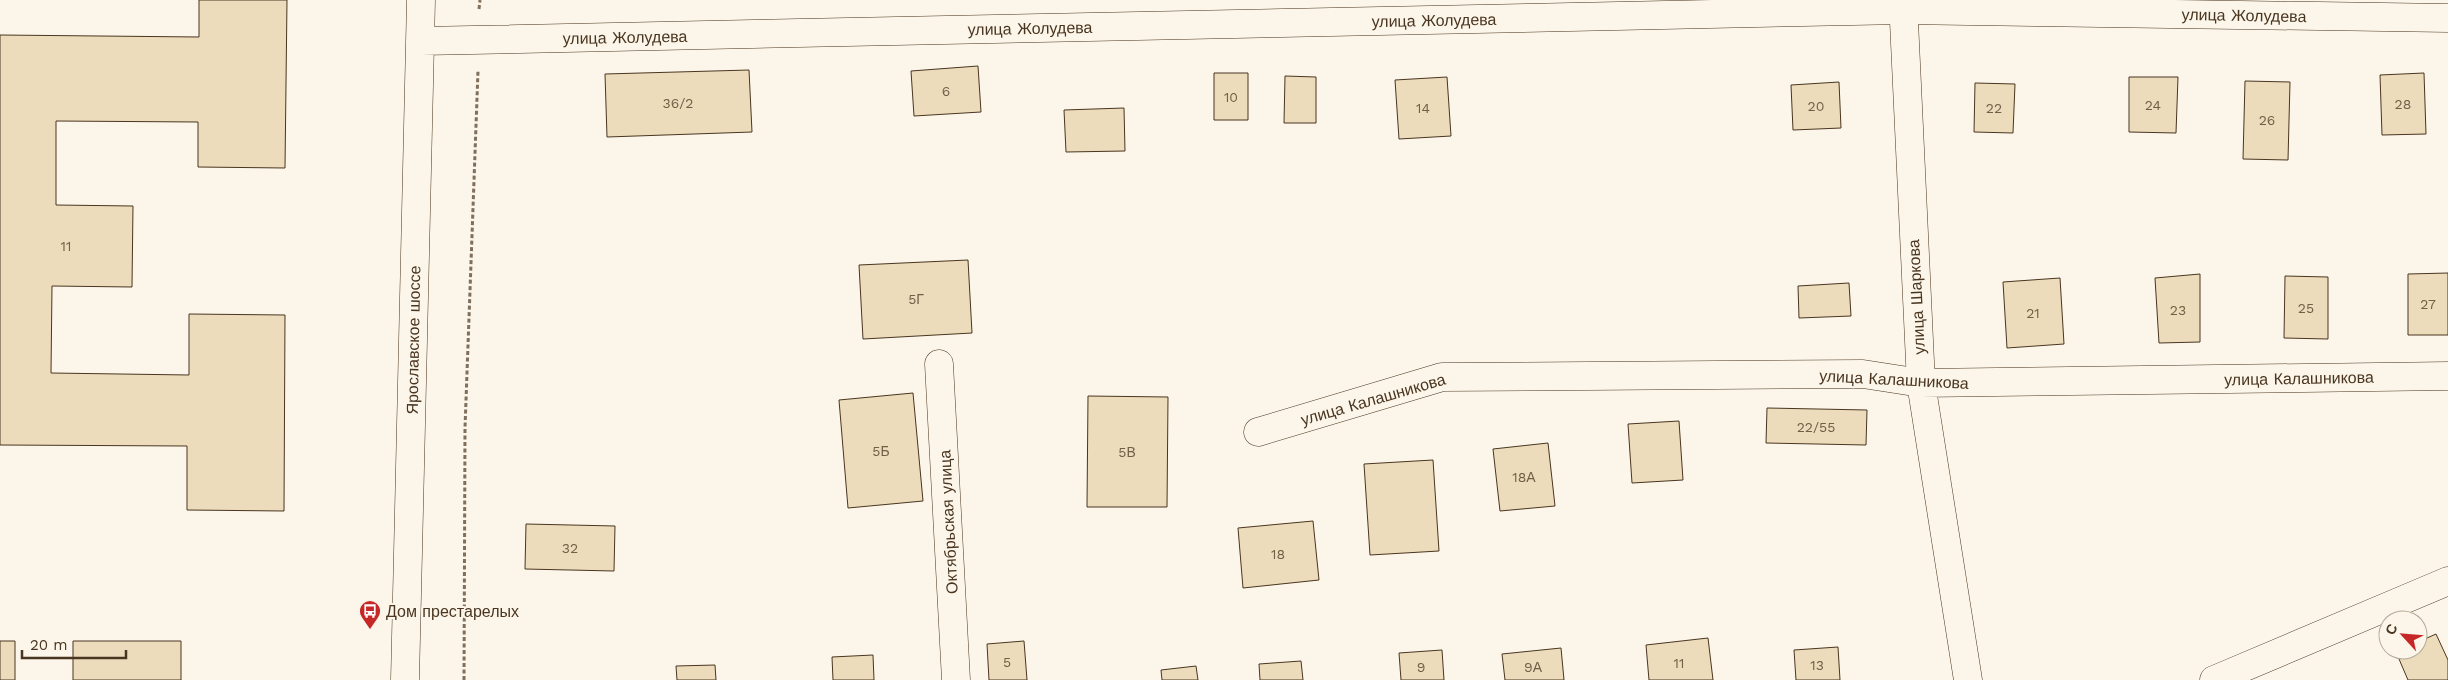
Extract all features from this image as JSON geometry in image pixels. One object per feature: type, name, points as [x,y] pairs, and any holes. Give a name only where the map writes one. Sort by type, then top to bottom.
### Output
[{"type":"main road","name":"Ярославское шоссе","points":[[405,680],[422,0]]},
{"type":"main road","name":"улица Жолудева","points":[[421,41],[1903,5],[2448,18]]},
{"type":"main road","name":"улица Шаркова","points":[[1903,5],[1920,383],[1968,680]]},
{"type":"main road","name":"Октябрьская улица","points":[[939,364],[956,680]]},
{"type":"main road","name":"улица Калашникова","points":[[1258,432],[1442,377],[1863,374],[1920,383],[2448,376]]},
{"type":"main road","points":[[2214,680],[2448,581]]},
{"type":"path","points":[[464,680],[465,428],[480,0]]},
{"type":"building","points":[[199,0],[287,0],[285,168],[198,167],[198,122],[56,121],[56,205],[133,206],[132,287],[52,286],[51,373],[189,375],[189,314],[285,315],[284,511],[187,510],[187,446],[0,445],[0,35],[199,37]]},
{"type":"building","points":[[978,66],[981,112],[914,116],[911,71]]},
{"type":"building","points":[[749,70],[752,132],[607,137],[605,74]]},
{"type":"building","points":[[1214,73],[1248,73],[1248,120],[1214,120]]},
{"type":"building","points":[[2424,73],[2426,134],[2382,135],[2380,75]]},
{"type":"building","points":[[1285,76],[1316,77],[1316,123],[1284,123]]},
{"type":"building","points":[[1447,77],[1451,136],[1399,139],[1395,80]]},
{"type":"building","points":[[2129,77],[2178,77],[2176,133],[2129,132]]},
{"type":"building","points":[[2245,81],[2290,82],[2288,160],[2243,159]]},
{"type":"building","points":[[1839,82],[1841,128],[1793,130],[1791,85]]},
{"type":"building","points":[[1975,83],[2015,84],[2013,133],[1974,132]]},
{"type":"building","points":[[1124,108],[1125,151],[1066,152],[1064,110]]},
{"type":"building","points":[[968,260],[972,333],[863,339],[859,265]]},
{"type":"building","points":[[2448,273],[2448,335],[2408,335],[2408,274]]},
{"type":"building","points":[[2200,274],[2200,342],[2159,343],[2155,278]]},
{"type":"building","points":[[2285,276],[2328,277],[2328,339],[2284,338]]},
{"type":"building","points":[[2060,278],[2064,344],[2007,348],[2003,282]]},
{"type":"building","points":[[1849,283],[1851,316],[1799,318],[1798,286]]},
{"type":"building","points":[[913,393],[923,501],[848,508],[839,400]]},
{"type":"building","points":[[1088,396],[1168,397],[1167,507],[1087,507]]},
{"type":"building","points":[[1767,408],[1867,410],[1866,445],[1766,443]]},
{"type":"building","points":[[1679,421],[1683,480],[1632,483],[1628,424]]},
{"type":"building","points":[[1548,443],[1555,506],[1500,511],[1493,449]]},
{"type":"building","points":[[1433,460],[1439,551],[1370,555],[1364,464]]},
{"type":"building","points":[[1313,521],[1319,580],[1243,588],[1238,528]]},
{"type":"building","points":[[526,524],[615,526],[614,571],[525,569]]},
{"type":"building","points":[[2436,634],[2448,660],[2448,680],[2408,680],[2399,660],[2428,660],[2428,638]]},
{"type":"building","points":[[1708,638],[1713,680],[1649,680],[1646,645]]},
{"type":"building","points":[[0,641],[15,641],[15,680],[0,680]]},
{"type":"building","points":[[73,641],[181,641],[181,680],[73,680]]},
{"type":"building","points":[[1024,641],[1027,680],[989,680],[987,644]]},
{"type":"building","points":[[1838,647],[1840,680],[1796,680],[1794,650]]},
{"type":"building","points":[[1561,648],[1564,680],[1505,680],[1502,654]]},
{"type":"building","points":[[1442,650],[1444,680],[1401,680],[1399,653]]},
{"type":"building","points":[[873,655],[874,680],[833,680],[832,657]]},
{"type":"building","points":[[1301,661],[1303,680],[1260,680],[1259,664]]},
{"type":"building","points":[[715,665],[716,680],[677,680],[676,666]]},
{"type":"building","points":[[1196,666],[1198,680],[1162,680],[1161,670]]},
{"type":"place","name":"Дом престарелых","points":[[370,630]]}]
